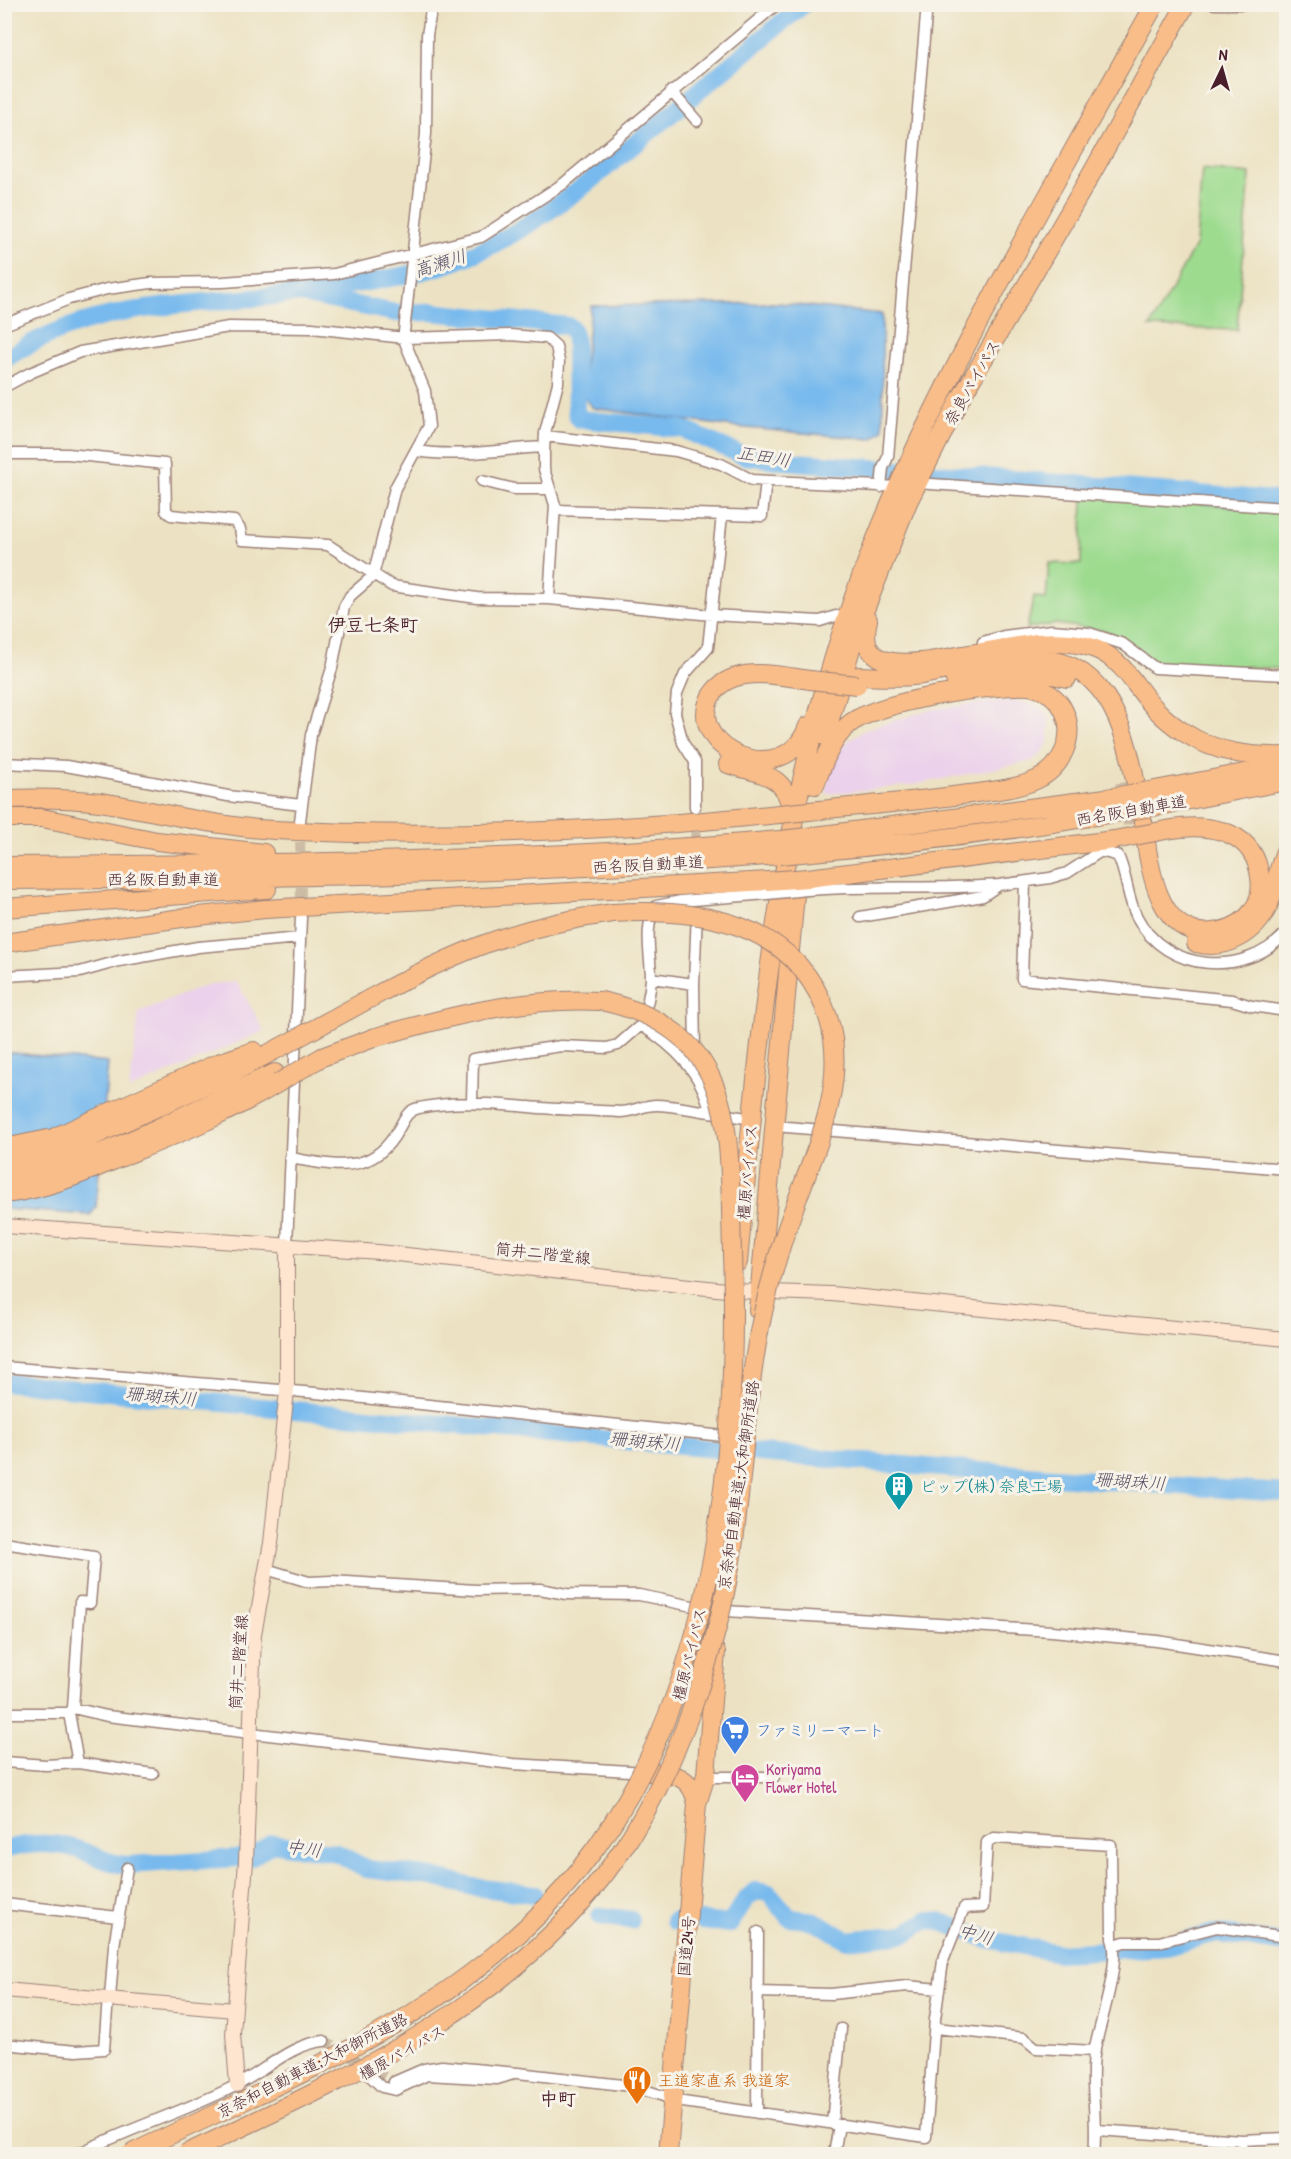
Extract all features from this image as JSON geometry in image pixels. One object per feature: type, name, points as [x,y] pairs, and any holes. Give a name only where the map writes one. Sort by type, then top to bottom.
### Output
[{"type":"highway","name":"奈良バイパス","points":[[835,652],[896,492],[930,415],[987,305],[1155,4]]},
{"type":"highway","name":"奈良バイパス","points":[[896,492],[919,482],[959,401],[1092,173],[1186,4]]},
{"type":"highway","name":"奈良バイパス","points":[[814,786],[835,701],[896,492]]},
{"type":"highway","points":[[896,492],[892,556],[870,612],[865,636],[872,652],[886,661],[904,664],[916,681],[944,689],[969,673]]},
{"type":"highway","points":[[916,681],[969,673],[1056,642],[1089,646],[1116,660],[1155,708],[1184,733],[1224,750],[1245,754],[1287,756]]},
{"type":"highway","points":[[812,675],[748,675],[727,680],[719,686],[709,701],[707,719],[712,735],[725,749],[747,757],[777,759],[791,753],[807,730],[835,652]]},
{"type":"highway","name":"橿原バイパス","points":[[117,2154],[396,2030],[466,1986],[522,1940],[575,1884],[611,1836],[649,1772],[681,1690],[702,1608],[721,1463],[752,1119],[785,841],[835,652]]},
{"type":"highway","points":[[785,841],[790,802],[784,787],[771,777],[728,764],[709,752],[698,734],[694,712],[696,702],[705,683],[729,667],[754,664],[812,675],[857,680],[916,681],[969,673],[1038,671],[1056,674],[1080,685],[1098,704],[1112,727],[1130,781]]},
{"type":"highway","points":[[4,799],[69,799],[239,828],[352,833],[551,831],[779,814],[1016,787],[1037,780],[1052,770],[1064,752],[1069,732],[1067,717],[1053,695],[1042,688],[969,673],[944,664],[875,710],[849,724],[828,753],[814,786]]},
{"type":"highway","name":"西名阪自動車道","points":[[1157,798],[1287,765]]},
{"type":"highway","name":"西名阪自動車道","points":[[4,866],[203,865],[510,857],[785,841],[813,844],[966,836],[1107,806],[1287,781]]},
{"type":"highway","name":"橿原バイパス","points":[[179,2154],[366,2072],[466,2015],[528,1966],[606,1885],[649,1819],[672,1773],[716,1652],[725,1611],[744,1464],[793,902],[814,786]]},
{"type":"highway","points":[[4,818],[42,818],[157,841],[240,851],[334,857],[510,857]]},
{"type":"highway","points":[[4,943],[189,917],[265,909],[768,888],[1114,840],[1166,830],[1208,827],[1222,830],[1247,846],[1258,866],[1261,889],[1252,911],[1244,920],[1223,931],[1210,933],[1187,927],[1170,915],[1152,876],[1137,823],[1142,880],[1151,908],[1168,929],[1189,941],[1214,945],[1238,939],[1257,924],[1270,903],[1287,849]]},
{"type":"highway","name":"西名阪自動車道","points":[[4,880],[412,875],[599,867],[785,841]]},
{"type":"highway","points":[[4,908],[412,875]]},
{"type":"highway","name":"京奈和自動車道;大和御所道路","points":[[136,1108],[218,1064],[278,1046],[306,1033],[476,945],[545,924],[613,913],[675,912],[702,915],[747,929],[782,951],[797,966],[821,1001],[829,1021],[834,1046],[832,1095],[819,1142],[784,1238],[756,1351],[732,1551],[712,1645],[680,1735],[659,1784],[619,1854],[565,1922],[526,1959],[445,2021],[344,2080],[185,2154]]},
{"type":"highway","name":"京奈和自動車道;大和御所道路","points":[[130,2154],[337,2055],[432,2003],[472,1975],[511,1943],[555,1898],[601,1842],[641,1776],[662,1729],[678,1685],[705,1591],[721,1503],[734,1349],[730,1157],[724,1109],[717,1089],[692,1051],[669,1029],[641,1012],[601,1001],[541,1001],[462,1013],[376,1037],[322,1056],[140,1142]]},
{"type":"highway","points":[[4,1148],[53,1138],[136,1108]]},
{"type":"highway","points":[[4,1166],[49,1155],[136,1108]]},
{"type":"highway","points":[[4,1181],[51,1171],[140,1142]]},
{"type":"highway","points":[[4,1194],[41,1188],[70,1179],[140,1142]]},
{"type":"highway","name":"国道24号","points":[[668,2154],[699,1789],[716,1652]]},
{"type":"highway","points":[[649,1772],[672,1773],[699,1789]]},
{"type":"main road","name":"筒井二階堂線","points":[[4,1226],[287,1245],[735,1291],[832,1294],[1287,1339]]},
{"type":"main road","name":"筒井二階堂線","points":[[237,2085],[233,2034],[247,1858],[254,1634],[266,1569],[287,1392],[287,1245]]},
{"type":"main road","points":[[4,1990],[234,2010]]},
{"type":"street","points":[[300,821],[311,735],[332,668],[344,607],[350,596],[373,576],[395,488],[429,426],[425,391],[405,338],[405,306],[426,134],[426,35],[432,4]]},
{"type":"street","points":[[4,325],[69,299],[107,290],[151,283],[223,282],[334,274],[386,263],[481,237],[543,200],[777,4]]},
{"type":"street","points":[[896,492],[883,468],[888,457],[927,4]]},
{"type":"street","points":[[1214,4],[1257,4]]},
{"type":"street","points":[[1263,4],[1287,6]]},
{"type":"street","points":[[672,93],[697,121]]},
{"type":"street","points":[[4,387],[30,373],[80,352],[230,327],[312,328],[405,338],[510,335],[547,338],[558,351],[558,382],[545,442],[544,470],[555,510],[549,599]]},
{"type":"street","points":[[417,451],[456,455],[545,442],[676,451],[720,464],[752,480],[896,492]]},
{"type":"street","points":[[4,454],[68,454],[165,464],[166,511],[171,515],[234,521],[240,529],[242,540],[328,545],[373,576],[392,586],[477,598],[549,599],[712,615],[820,621],[836,616],[847,618]]},
{"type":"street","points":[[482,481],[531,491],[550,489]]},
{"type":"street","points":[[555,510],[762,516],[766,481]]},
{"type":"street","points":[[919,482],[1287,508]]},
{"type":"street","points":[[695,807],[695,762],[683,743],[675,712],[677,693],[685,674],[708,648],[722,515]]},
{"type":"street","points":[[983,642],[1004,636],[1052,630],[1089,633],[1123,644],[1155,668],[1287,675]]},
{"type":"street","points":[[4,763],[76,767],[228,796],[301,805]]},
{"type":"street","points":[[807,884],[954,888],[1025,883],[1067,873],[1101,850],[1111,851],[1118,856],[1122,864],[1137,917],[1162,948],[1180,958],[1202,963],[1224,964],[1262,953],[1287,933]]},
{"type":"street","points":[[1025,883],[1022,979],[1232,999],[1252,1006],[1287,1011]]},
{"type":"street","points":[[860,917],[983,896],[999,885]]},
{"type":"street","points":[[472,1101],[473,1059],[561,1046],[607,1048],[618,1045],[641,1024],[647,1008],[651,978],[649,918],[656,906],[768,888]]},
{"type":"street","points":[[695,1073],[694,984],[697,906]]},
{"type":"street","points":[[287,1245],[301,918]]},
{"type":"street","points":[[4,976],[80,972],[119,961],[198,947],[300,938]]},
{"type":"street","points":[[651,978],[694,984]]},
{"type":"street","points":[[641,1024],[660,1037],[695,1073],[707,1095],[710,1112]]},
{"type":"street","points":[[290,1158],[333,1165],[351,1165],[369,1160],[382,1152],[392,1140],[408,1112],[417,1108],[472,1101],[528,1107],[631,1112],[653,1105],[752,1119]]},
{"type":"street","points":[[775,1126],[1287,1169]]},
{"type":"street","points":[[4,1367],[287,1392],[723,1437]]},
{"type":"street","points":[[4,1543],[94,1557],[90,1603],[80,1602],[71,1711],[78,1763]]},
{"type":"street","points":[[266,1569],[309,1582],[332,1581],[476,1590],[540,1589],[566,1594],[639,1595],[702,1608]]},
{"type":"street","points":[[725,1611],[1052,1631],[1157,1641],[1287,1661]]},
{"type":"street","points":[[4,1713],[71,1711],[513,1764],[649,1772]]},
{"type":"street","points":[[4,1762],[46,1765],[78,1763],[153,1774]]},
{"type":"street","points":[[699,1789],[774,1777]]},
{"type":"street","points":[[394,2082],[424,2069],[442,2067],[519,2073],[631,2086],[683,2102],[926,2137],[943,1961],[964,1908],[983,1907],[987,1842],[994,1838],[1112,1845],[1112,1939],[1115,1946],[1110,1984],[1095,2050],[1094,2154]]},
{"type":"street","points":[[4,2044],[76,2051],[104,2049],[118,1917],[127,1868]]},
{"type":"street","points":[[4,1904],[118,1917]]},
{"type":"street","points":[[1115,1946],[1124,1942],[1159,1942],[1217,1927],[1287,1936]]},
{"type":"street","points":[[757,2113],[758,1932]]},
{"type":"street","points":[[758,1992],[831,1994],[907,1986],[939,1989]]},
{"type":"street","points":[[936,2028],[1024,2038],[1036,2048],[1095,2050]]},
{"type":"street","points":[[834,2154],[841,2029]]},
{"type":"street","points":[[78,2154],[118,2134],[237,2085],[271,2062],[324,2041]]},
{"type":"street","points":[[366,2072],[382,2087],[395,2090],[427,2075],[497,2079],[519,2073]]},
{"type":"street","points":[[1096,2130],[1242,2140],[1287,2138]]},
{"type":"street","points":[[1240,2154],[1242,2140]]},
{"type":"shaded area","points":[[1012,699],[1041,707],[1049,716],[1049,740],[1043,752],[1032,761],[913,785],[826,794],[828,774],[835,756],[848,741],[866,729],[933,709]]},
{"type":"shaded area","points":[[237,982],[264,1031],[129,1090],[139,1012],[209,984]]},
{"type":"green space","points":[[1202,169],[1250,174],[1237,330],[1150,327],[1196,244]]},
{"type":"green space","points":[[1083,495],[1286,510],[1286,669],[1153,663],[1126,640],[1106,631],[1056,624],[1027,628],[1034,596],[1046,599],[1049,563],[1081,564]]},
{"type":"water","points":[[779,303],[882,314],[883,430],[872,439],[734,427],[593,408],[581,394],[591,306]]},
{"type":"water","points":[[4,1052],[108,1063],[96,1208],[90,1215],[5,1209]]},
{"type":"waterway","name":"高瀬川","points":[[4,360],[37,340],[72,326],[109,316],[184,304],[298,293],[358,284],[419,272],[465,257],[509,236],[571,196],[804,4]]},
{"type":"waterway","name":"正田川","points":[[296,293],[396,313],[431,312],[568,326],[572,329],[575,338],[576,411],[579,419],[682,429],[744,456],[1286,501]]},
{"type":"waterway","name":"珊瑚珠川","points":[[4,1382],[805,1457],[1286,1493]]},
{"type":"waterway","name":"中川","points":[[4,1850],[29,1845],[54,1844],[128,1865],[252,1857],[272,1843],[337,1853],[367,1869],[432,1877],[473,1887],[534,1894]]},
{"type":"waterway","name":"中川","points":[[702,1921],[730,1924],[745,1900],[755,1891],[769,1893],[790,1918],[815,1921],[847,1940],[905,1934],[927,1920],[939,1921],[987,1939],[1058,1953],[1166,1947],[1207,1935],[1221,1934],[1286,1944]]},
{"type":"waterway","name":"中川","points":[[600,1916],[631,1920]]},
{"type":"waterway","name":"中川","points":[[674,1921],[683,1920]]},
{"type":"tunnel","points":[[1124,782],[1132,824]]},
{"type":"tunnel","points":[[695,817],[697,906]]},
{"type":"tunnel","points":[[300,827],[301,910]]},
{"type":"tunnel","points":[[324,2041],[394,2082]]},
{"type":"place","name":"ピップ(株) 奈良工場","points":[[899,1512]]},
{"type":"place","name":"ファミリーマート","points":[[735,1756]]},
{"type":"place","name":"Koriyama Flower Hotel","points":[[745,1804]]},
{"type":"place","name":"王道家直系 我道家","points":[[637,2106]]},
{"type":"district","name":"伊豆七条町","points":[[373,624]]},
{"type":"district","name":"中町","points":[[558,2098]]}]
